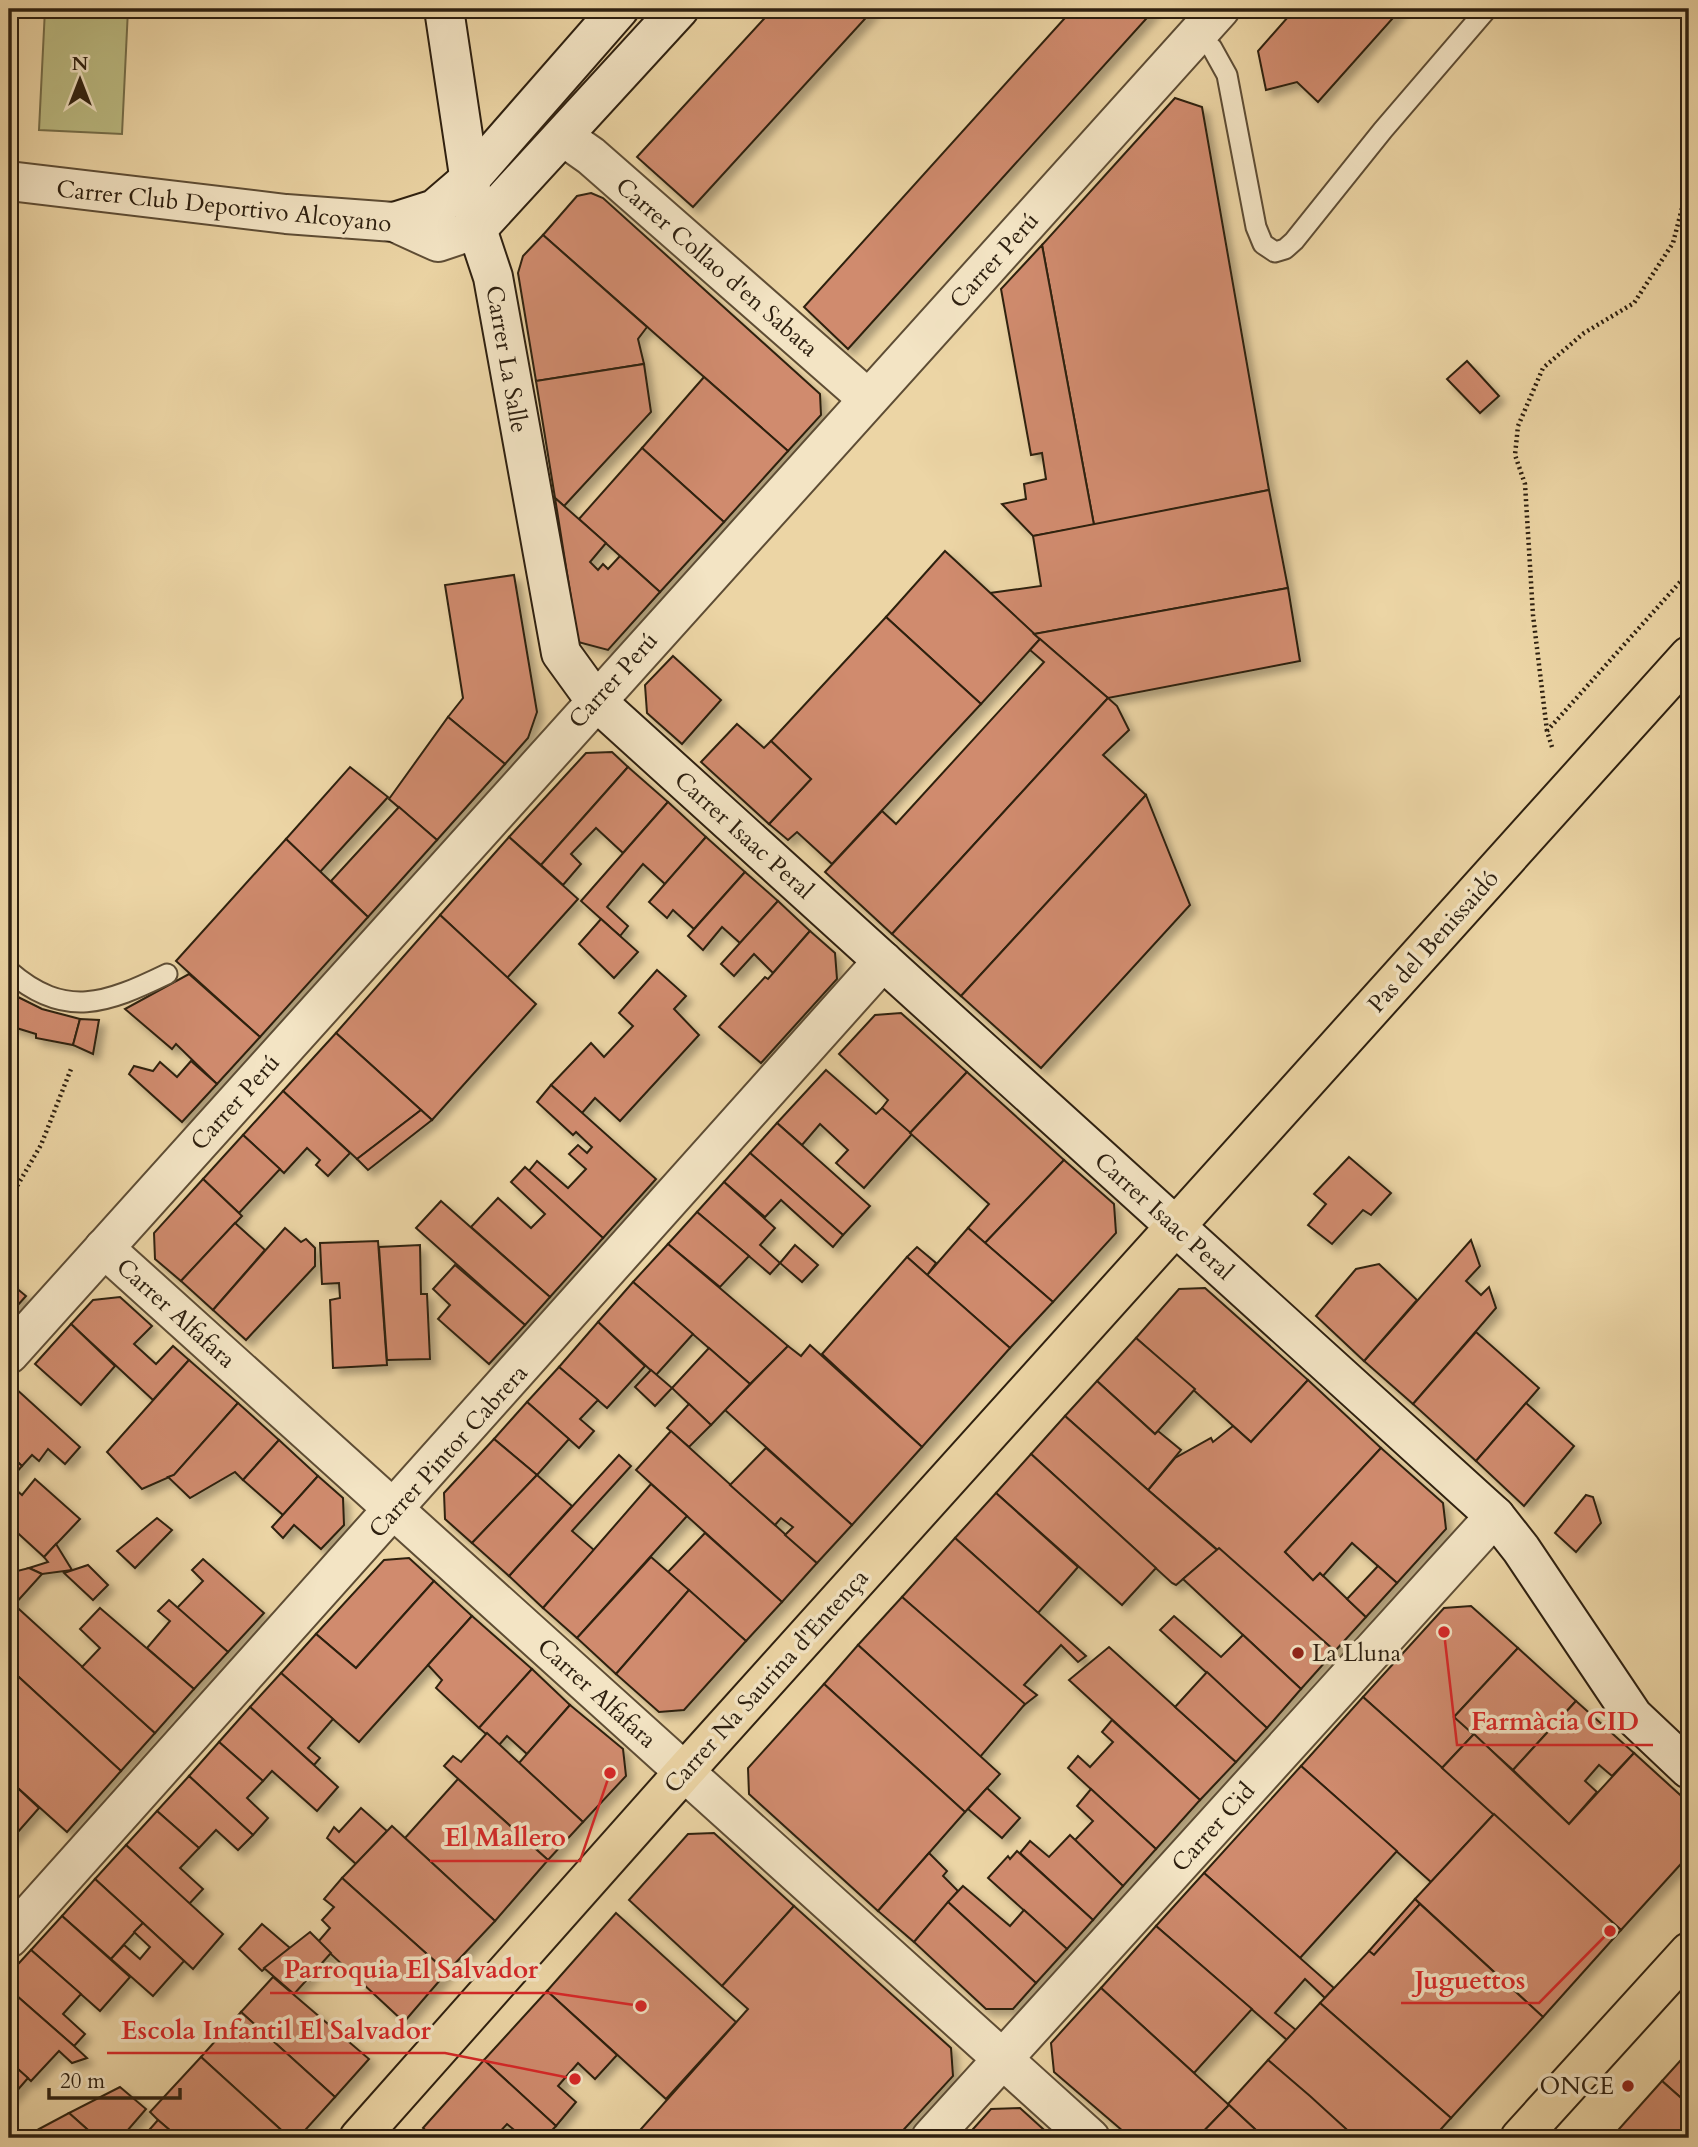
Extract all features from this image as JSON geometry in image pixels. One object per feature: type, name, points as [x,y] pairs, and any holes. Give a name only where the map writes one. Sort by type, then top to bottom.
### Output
[{"type":"main road","name":"Pas del Benissaidó","points":[[1176,1226],[1689,656]]},
{"type":"main road","name":"Carrer Na Saurina d'Entença","points":[[359,2138],[684,1772],[1176,1226]]},
{"type":"main road","points":[[1520,2138],[1689,1952]]},
{"type":"street","name":"Carrer La Salle","points":[[444,9],[477,229],[493,277],[561,653],[595,700]]},
{"type":"street","points":[[394,222],[435,209],[471,178],[620,9]]},
{"type":"street","points":[[477,229],[679,9]]},
{"type":"street","name":"Carrer Perú","points":[[9,1354],[1208,22]]},
{"type":"street","name":"Carrer Collao d'en Sabata","points":[[564,136],[591,156],[869,399]]},
{"type":"street","name":"Carrer Club Deportivo Alcoyano","points":[[9,181],[286,214],[394,222],[438,242],[477,229]]},
{"type":"street","name":"Carrer Isaac Peral","points":[[595,700],[1495,1516],[1521,1549],[1633,1716],[1689,1769]]},
{"type":"street","name":"Carrer Pintor Cabrera","points":[[9,1938],[396,1509],[883,961]]},
{"type":"street","name":"Carrer Alfafara","points":[[104,1248],[1090,2138]]},
{"type":"street","name":"Carrer Cid","points":[[931,2138],[1495,1516]]},
{"type":"lane","points":[[1208,22],[1212,48],[1227,75],[1256,227],[1263,244],[1275,252],[1285,249],[1294,241],[1383,130],[1487,9]]},
{"type":"lane","points":[[9,971],[48,995],[88,1004],[125,994],[167,974]]},
{"type":"path","points":[[1567,791],[1546,731],[1533,615],[1525,484],[1515,455],[1518,426],[1543,368],[1584,333],[1634,303],[1673,243],[1689,181]]},
{"type":"path","points":[[1546,731],[1689,572]]},
{"type":"path","points":[[9,1200],[41,1145],[71,1069]]},
{"type":"green space","points":[[45,9],[128,9],[122,134],[39,130]]},
{"type":"building","points":[[773,9],[874,9],[693,207],[637,157]]},
{"type":"building","points":[[1073,9],[1155,9],[848,349],[804,307]]},
{"type":"building","points":[[1295,9],[1401,9],[1318,102],[1297,82],[1266,90],[1258,51]]},
{"type":"building","points":[[1175,98],[1202,107],[1269,490],[1094,525],[1042,245]]},
{"type":"building","points":[[591,193],[603,198],[820,394],[821,415],[788,451],[543,235],[577,196]]},
{"type":"building","points":[[543,235],[647,327],[638,339],[644,364],[536,381],[518,273],[523,256]]},
{"type":"building","points":[[1042,245],[1094,525],[1033,536],[1002,504],[1026,499],[1024,484],[1046,479],[1042,453],[1031,455],[1001,289]]},
{"type":"building","points":[[1467,361],[1499,396],[1480,413],[1447,379]]},
{"type":"building","points":[[644,364],[651,412],[564,506],[555,498],[536,381]]},
{"type":"building","points":[[704,377],[788,451],[724,522],[642,448]]},
{"type":"building","points":[[642,448],[724,522],[660,592],[579,519]]},
{"type":"building","points":[[1269,490],[1288,588],[1034,634],[990,593],[1041,586],[1033,536]]},
{"type":"building","points":[[555,498],[606,543],[590,562],[598,570],[603,564],[608,569],[620,556],[660,592],[608,650],[578,642]]},
{"type":"building","points":[[945,551],[1040,639],[981,704],[886,617]]},
{"type":"building","points":[[514,575],[537,712],[528,738],[505,764],[448,717],[463,698],[445,585]]},
{"type":"building","points":[[1288,588],[1300,661],[1108,698],[1034,634]]},
{"type":"building","points":[[886,617],[981,704],[832,864],[797,832],[788,840],[769,824],[811,779],[771,741]]},
{"type":"building","points":[[1040,639],[1108,698],[892,934],[825,872],[882,811],[896,824],[1044,662],[1030,650]]},
{"type":"building","points":[[673,656],[721,700],[682,744],[647,713],[645,685]]},
{"type":"building","points":[[1108,698],[1117,706],[1129,730],[1103,755],[1146,795],[961,996],[892,934]]},
{"type":"building","points":[[448,717],[505,764],[437,840],[389,799]]},
{"type":"building","points":[[737,724],[764,748],[771,741],[811,779],[769,824],[701,762]]},
{"type":"building","points":[[612,752],[628,767],[541,865],[509,837],[586,753]]},
{"type":"building","points":[[350,767],[388,797],[320,872],[286,839]]},
{"type":"building","points":[[628,767],[668,802],[623,853],[596,828],[571,854],[581,864],[563,885],[541,865]]},
{"type":"building","points":[[1146,795],[1190,905],[1041,1068],[961,996]]},
{"type":"building","points":[[668,802],[706,837],[665,884],[643,864],[607,907],[628,926],[620,936],[581,901]]},
{"type":"building","points":[[399,807],[437,840],[368,917],[331,881]]},
{"type":"building","points":[[509,837],[578,899],[507,978],[440,915]]},
{"type":"building","points":[[706,837],[745,872],[694,929],[673,910],[667,918],[649,902]]},
{"type":"building","points":[[286,839],[368,917],[260,1037],[176,961]]},
{"type":"building","points":[[745,872],[778,901],[740,943],[722,927],[703,950],[688,936]]},
{"type":"building","points":[[778,901],[810,931],[773,973],[754,954],[734,976],[721,964]]},
{"type":"building","points":[[440,915],[536,1004],[432,1120],[336,1033]]},
{"type":"building","points":[[601,919],[638,952],[614,978],[579,944]]},
{"type":"building","points":[[810,931],[835,953],[837,979],[761,1063],[719,1027],[765,977],[768,979]]},
{"type":"building","points":[[657,970],[686,996],[674,1009],[699,1035],[620,1121],[595,1098],[582,1113],[551,1085],[591,1043],[604,1057],[633,1026],[619,1013]]},
{"type":"building","points":[[189,974],[260,1037],[217,1084],[176,1044],[172,1049],[125,1009]]},
{"type":"building","points":[[18,997],[42,1009],[80,1019],[73,1045],[36,1038],[36,1034],[10,1026]]},
{"type":"building","points":[[901,1013],[967,1072],[910,1133],[882,1108],[888,1100],[839,1054],[875,1015]]},
{"type":"building","points":[[80,1019],[99,1020],[93,1054],[73,1045]]},
{"type":"building","points":[[336,1033],[421,1110],[357,1159],[283,1091]]},
{"type":"building","points":[[191,1061],[217,1084],[182,1122],[129,1074],[134,1066],[153,1071],[160,1062],[177,1077]]},
{"type":"building","points":[[826,1070],[876,1114],[882,1108],[912,1134],[864,1188],[836,1163],[848,1150],[820,1124],[802,1145],[777,1123]]},
{"type":"building","points":[[967,1072],[1064,1160],[985,1243],[968,1228],[989,1204],[910,1133]]},
{"type":"building","points":[[551,1085],[656,1179],[603,1238],[529,1171],[537,1161],[568,1188],[586,1169],[569,1154],[578,1145],[587,1153],[592,1147],[576,1132],[573,1135],[537,1102]]},
{"type":"building","points":[[283,1091],[350,1153],[328,1176],[316,1165],[320,1160],[307,1148],[284,1173],[243,1135]]},
{"type":"building","points":[[421,1110],[432,1120],[368,1170],[357,1159]]},
{"type":"building","points":[[777,1123],[870,1206],[843,1235],[750,1153]]},
{"type":"building","points":[[243,1135],[280,1169],[239,1213],[203,1179]]},
{"type":"building","points":[[750,1153],[843,1235],[833,1247],[781,1200],[765,1217],[724,1182]]},
{"type":"building","points":[[1349,1157],[1391,1193],[1371,1215],[1363,1210],[1332,1244],[1308,1225],[1326,1204],[1314,1194]]},
{"type":"building","points":[[1064,1160],[1114,1204],[1116,1233],[1053,1302],[985,1243]]},
{"type":"building","points":[[525,1167],[603,1238],[550,1297],[471,1227],[498,1198],[531,1228],[545,1214],[511,1182]]},
{"type":"building","points":[[203,1179],[242,1216],[181,1281],[155,1259],[154,1233]]},
{"type":"building","points":[[724,1182],[775,1228],[760,1245],[780,1263],[770,1274],[697,1212]]},
{"type":"building","points":[[441,1201],[550,1297],[525,1325],[416,1228]]},
{"type":"building","points":[[697,1212],[749,1256],[720,1287],[668,1244]]},
{"type":"building","points":[[235,1223],[265,1250],[213,1310],[181,1281]]},
{"type":"building","points":[[285,1228],[301,1242],[306,1239],[315,1248],[315,1266],[246,1340],[213,1310]]},
{"type":"building","points":[[968,1228],[1053,1302],[1010,1348],[927,1275]]},
{"type":"building","points":[[1471,1240],[1480,1266],[1466,1281],[1481,1295],[1489,1287],[1496,1308],[1413,1404],[1364,1361]]},
{"type":"building","points":[[378,1241],[387,1365],[333,1368],[330,1300],[340,1298],[339,1283],[322,1284],[320,1243]]},
{"type":"building","points":[[668,1244],[788,1346],[750,1384],[633,1282]]},
{"type":"building","points":[[420,1245],[421,1294],[427,1294],[430,1359],[387,1360],[379,1247]]},
{"type":"building","points":[[795,1245],[818,1265],[802,1282],[780,1263]]},
{"type":"building","points":[[917,1247],[936,1263],[927,1275],[907,1257]]},
{"type":"building","points":[[907,1257],[1010,1348],[922,1447],[822,1354]]},
{"type":"building","points":[[1379,1264],[1417,1300],[1364,1361],[1316,1316],[1356,1269]]},
{"type":"building","points":[[455,1265],[525,1325],[489,1364],[438,1319],[450,1305],[433,1289]]},
{"type":"building","points":[[9,1282],[26,1296],[9,1315]]},
{"type":"building","points":[[633,1282],[693,1334],[656,1375],[598,1322]]},
{"type":"building","points":[[1205,1288],[1308,1380],[1251,1442],[1136,1338],[1179,1289]]},
{"type":"building","points":[[120,1297],[152,1326],[134,1344],[156,1364],[173,1346],[189,1360],[153,1400],[71,1324],[93,1300]]},
{"type":"building","points":[[598,1322],[645,1366],[607,1408],[559,1367]]},
{"type":"building","points":[[71,1324],[115,1366],[81,1405],[35,1364]]},
{"type":"building","points":[[1476,1332],[1539,1388],[1476,1461],[1413,1404]]},
{"type":"building","points":[[1136,1338],[1195,1389],[1155,1434],[1097,1381]]},
{"type":"building","points":[[810,1345],[922,1447],[852,1525],[725,1410],[788,1346],[801,1356]]},
{"type":"building","points":[[709,1348],[750,1384],[711,1425],[672,1388]]},
{"type":"building","points":[[189,1360],[238,1403],[174,1475],[142,1489],[107,1452]]},
{"type":"building","points":[[559,1367],[598,1400],[580,1419],[594,1431],[579,1448],[527,1402]]},
{"type":"building","points":[[651,1370],[672,1388],[655,1406],[635,1387]]},
{"type":"building","points":[[1308,1380],[1381,1448],[1285,1552],[1313,1580],[1320,1573],[1366,1617],[1335,1651],[1148,1490],[1175,1458],[1211,1438],[1213,1442],[1233,1426],[1251,1442]]},
{"type":"building","points":[[1097,1381],[1155,1434],[1158,1431],[1181,1450],[1148,1490],[1065,1416]]},
{"type":"building","points":[[14,1387],[80,1447],[65,1464],[48,1449],[39,1461],[32,1455],[22,1466],[9,1454],[9,1392]]},
{"type":"building","points":[[527,1402],[569,1439],[537,1475],[494,1439]]},
{"type":"building","points":[[238,1403],[279,1440],[243,1480],[235,1472],[190,1498],[168,1477],[174,1475]]},
{"type":"building","points":[[1526,1403],[1574,1446],[1524,1506],[1476,1461]]},
{"type":"building","points":[[689,1404],[711,1425],[689,1447],[667,1428]]},
{"type":"building","points":[[1065,1416],[1217,1550],[1176,1585],[1172,1583],[1031,1454]]},
{"type":"building","points":[[671,1431],[817,1563],[782,1602],[636,1470]]},
{"type":"building","points":[[494,1439],[537,1475],[472,1543],[445,1519],[444,1493]]},
{"type":"building","points":[[279,1440],[318,1476],[283,1515],[243,1480]]},
{"type":"building","points":[[766,1448],[852,1525],[817,1563],[785,1535],[793,1527],[781,1518],[775,1525],[730,1485]]},
{"type":"building","points":[[1381,1448],[1443,1503],[1446,1529],[1397,1583],[1352,1543],[1323,1576],[1320,1573],[1313,1580],[1285,1552]]},
{"type":"building","points":[[9,1454],[22,1466],[9,1481]]},
{"type":"building","points":[[1031,1454],[1156,1568],[1122,1605],[996,1493]]},
{"type":"building","points":[[619,1455],[631,1466],[572,1531],[594,1550],[543,1608],[509,1576]]},
{"type":"building","points":[[537,1475],[572,1506],[509,1576],[472,1543]]},
{"type":"building","points":[[318,1476],[343,1498],[344,1525],[321,1549],[294,1525],[283,1538],[272,1527]]},
{"type":"building","points":[[35,1479],[80,1519],[44,1557],[9,1525],[9,1484],[22,1495]]},
{"type":"building","points":[[651,1484],[687,1516],[577,1638],[543,1608]]},
{"type":"building","points":[[996,1493],[1078,1567],[1038,1613],[955,1538]]},
{"type":"building","points":[[1586,1495],[1593,1497],[1601,1523],[1576,1552],[1555,1533]]},
{"type":"building","points":[[157,1518],[172,1530],[135,1568],[117,1551]]},
{"type":"building","points":[[705,1533],[782,1602],[746,1641],[668,1572]]},
{"type":"building","points":[[955,1538],[1086,1656],[1078,1662],[1061,1645],[1024,1685],[1037,1695],[1023,1706],[902,1597]]},
{"type":"building","points":[[56,1544],[72,1570],[42,1574],[29,1568],[48,1562],[44,1557]]},
{"type":"building","points":[[1219,1548],[1335,1651],[1301,1689],[1183,1579]]},
{"type":"building","points":[[651,1557],[689,1590],[616,1674],[577,1638]]},
{"type":"building","points":[[409,1558],[434,1581],[356,1668],[316,1634],[384,1560]]},
{"type":"building","points":[[203,1559],[264,1613],[228,1652],[177,1608],[203,1581],[192,1570]]},
{"type":"building","points":[[88,1565],[108,1585],[93,1600],[64,1573]]},
{"type":"building","points":[[1378,1566],[1397,1583],[1366,1617],[1347,1599]]},
{"type":"building","points":[[29,1568],[42,1574],[14,1605],[9,1600],[9,1573]]},
{"type":"building","points":[[434,1581],[472,1616],[359,1742],[281,1673],[316,1634],[356,1668]]},
{"type":"building","points":[[689,1590],[746,1641],[684,1710],[659,1712],[616,1674]]},
{"type":"building","points":[[902,1597],[1025,1704],[980,1757],[858,1645]]},
{"type":"building","points":[[9,1600],[155,1733],[121,1771],[9,1668]]},
{"type":"building","points":[[169,1600],[228,1652],[194,1689],[147,1648],[170,1621],[158,1611]]},
{"type":"building","points":[[1471,1606],[1518,1648],[1454,1717],[1474,1734],[1442,1768],[1363,1697],[1444,1608]]},
{"type":"building","points":[[100,1608],[194,1689],[155,1733],[82,1667],[100,1648],[80,1629]]},
{"type":"building","points":[[472,1616],[532,1669],[479,1728],[436,1688],[442,1680],[428,1665]]},
{"type":"building","points":[[1174,1616],[1221,1657],[1243,1635],[1301,1689],[1267,1728],[1160,1630]]},
{"type":"building","points":[[858,1645],[1000,1774],[965,1812],[824,1684]]},
{"type":"building","points":[[1109,1647],[1236,1762],[1200,1800],[1069,1680]]},
{"type":"building","points":[[1518,1648],[1576,1701],[1513,1770],[1454,1717]]},
{"type":"building","points":[[9,1668],[121,1771],[67,1832],[9,1780]]},
{"type":"building","points":[[532,1669],[570,1705],[527,1754],[507,1736],[499,1745],[479,1728]]},
{"type":"building","points":[[1207,1672],[1267,1728],[1236,1762],[1175,1707]]},
{"type":"building","points":[[281,1673],[333,1719],[308,1748],[320,1758],[314,1765],[250,1707]]},
{"type":"building","points":[[824,1684],[965,1812],[878,1911],[749,1794],[748,1768]]},
{"type":"building","points":[[1363,1697],[1494,1814],[1431,1882],[1301,1766]]},
{"type":"building","points":[[1576,1701],[1634,1753],[1612,1776],[1599,1765],[1585,1781],[1597,1792],[1569,1824],[1513,1770]]},
{"type":"building","points":[[570,1705],[623,1749],[626,1776],[583,1822],[519,1763]]},
{"type":"building","points":[[250,1707],[338,1787],[317,1811],[272,1771],[263,1781],[219,1742]]},
{"type":"building","points":[[1112,1720],[1200,1800],[1156,1849],[1068,1768],[1078,1756],[1090,1767],[1113,1742],[1102,1732]]},
{"type":"building","points":[[487,1733],[583,1822],[548,1860],[444,1766],[453,1756],[461,1762]]},
{"type":"building","points":[[1474,1734],[1569,1824],[1634,1753],[1689,1803],[1689,1855],[1621,1930],[1442,1768]]},
{"type":"building","points":[[219,1742],[263,1781],[247,1798],[268,1818],[253,1835],[189,1776]]},
{"type":"building","points":[[1301,1766],[1397,1851],[1300,1958],[1204,1873]]},
{"type":"building","points":[[189,1776],[253,1835],[238,1850],[216,1830],[199,1848],[157,1811]]},
{"type":"building","points":[[458,1779],[548,1860],[495,1921],[405,1838]]},
{"type":"building","points":[[9,1780],[39,1808],[10,1841],[9,1840]]},
{"type":"building","points":[[987,1788],[1020,1818],[1002,1838],[968,1809]]},
{"type":"building","points":[[1091,1789],[1156,1849],[1123,1886],[1075,1840],[1093,1821],[1077,1806]]},
{"type":"building","points":[[361,1808],[387,1831],[356,1864],[327,1838],[334,1827],[339,1832]]},
{"type":"building","points":[[157,1811],[199,1848],[180,1868],[203,1889],[189,1904],[126,1845]]},
{"type":"building","points":[[1494,1814],[1621,1930],[1543,2017],[1415,1899]]},
{"type":"building","points":[[392,1826],[495,1921],[447,1972],[342,1878]]},
{"type":"building","points":[[714,1833],[794,1906],[722,1986],[629,1900],[688,1834]]},
{"type":"building","points":[[1070,1835],[1123,1886],[1093,1920],[1020,1853],[1030,1841],[1049,1857]]},
{"type":"building","points":[[126,1845],[223,1934],[193,1969],[95,1879]]},
{"type":"building","points":[[1017,1851],[1093,1920],[1067,1949],[988,1878],[1008,1856],[1010,1859]]},
{"type":"building","points":[[929,1853],[947,1871],[943,1876],[958,1891],[914,1942],[878,1911]]},
{"type":"building","points":[[1204,1873],[1334,1988],[1325,1998],[1305,1979],[1275,2013],[1296,2030],[1287,2040],[1156,1926]]},
{"type":"building","points":[[342,1878],[447,1972],[404,2022],[318,1942],[330,1928],[322,1920],[334,1907],[324,1899]]},
{"type":"building","points":[[95,1879],[143,1923],[111,1959],[62,1916]]},
{"type":"building","points":[[963,1886],[1010,1926],[1024,1910],[1067,1949],[1036,1983],[948,1902]]},
{"type":"building","points":[[1415,1899],[1420,1904],[1374,1955],[1369,1951]]},
{"type":"building","points":[[948,1902],[1036,1983],[1013,2009],[986,2009],[914,1942]]},
{"type":"building","points":[[1420,1904],[1543,2017],[1451,2118],[1320,2003],[1369,1951],[1374,1955]]},
{"type":"building","points":[[794,1906],[951,2048],[953,2076],[896,2138],[633,2138],[748,2009],[722,1986]]},
{"type":"building","points":[[616,1913],[736,2022],[666,2099],[547,1991]]},
{"type":"building","points":[[62,1916],[130,1977],[100,2011],[31,1950]]},
{"type":"building","points":[[143,1923],[184,1961],[153,1996],[111,1959],[124,1945],[140,1959],[150,1947],[134,1932]]},
{"type":"building","points":[[262,1924],[290,1948],[262,1971],[239,1949]]},
{"type":"building","points":[[1156,1926],[1252,2009],[1194,2073],[1101,1988]]},
{"type":"building","points":[[310,1932],[331,1953],[294,1994],[264,1968]]},
{"type":"building","points":[[31,1950],[81,1994],[63,2014],[85,2034],[74,2046],[9,1989],[9,1974]]},
{"type":"building","points":[[273,1977],[369,2059],[335,2097],[241,2012]]},
{"type":"building","points":[[1101,1988],[1229,2105],[1197,2138],[1131,2138],[1054,2072],[1051,2043]]},
{"type":"building","points":[[9,1989],[87,2058],[72,2063],[59,2051],[31,2081],[9,2061]]},
{"type":"building","points":[[547,1991],[617,2055],[595,2079],[578,2063],[558,2086],[576,2102],[556,2126],[484,2060]]},
{"type":"building","points":[[1320,2003],[1451,2118],[1433,2138],[1356,2138],[1268,2060]]},
{"type":"building","points":[[241,2012],[335,2097],[298,2138],[290,2138],[201,2057]]},
{"type":"building","points":[[1689,2051],[1689,2105],[1662,2081]]},
{"type":"building","points":[[201,2057],[290,2138],[179,2138],[158,2120],[150,2112]]},
{"type":"building","points":[[484,2060],[556,2126],[545,2138],[524,2138],[507,2124],[494,2138],[434,2138],[423,2128]]},
{"type":"building","points":[[1268,2060],[1356,2138],[1267,2138],[1257,2131],[1228,2104]]},
{"type":"building","points":[[9,2061],[28,2078],[9,2100]]},
{"type":"building","points":[[1662,2081],[1689,2105],[1689,2138],[1611,2138]]},
{"type":"building","points":[[120,2087],[146,2109],[121,2138],[97,2138],[69,2113]]},
{"type":"building","points":[[1229,2105],[1257,2131],[1267,2138],[1197,2138]]},
{"type":"building","points":[[1020,2108],[1053,2138],[965,2138],[991,2109]]},
{"type":"building","points":[[69,2113],[97,2138],[50,2138],[39,2129]]},
{"type":"building","points":[[158,2120],[179,2138],[142,2138]]},
{"type":"place","name":"Farmàcia CID","points":[[1444,1632]]},
{"type":"place","name":"La Lluna","points":[[1298,1653]]},
{"type":"place","name":"El Mallero","points":[[610,1773]]},
{"type":"place","name":"Juguettos","points":[[1610,1931]]},
{"type":"place","name":"Parroquia El Salvador","points":[[641,2006]]},
{"type":"place","name":"Escola Infantil El Salvador","points":[[575,2079]]},
{"type":"place","name":"ONCE","points":[[1628,2086]]}]
